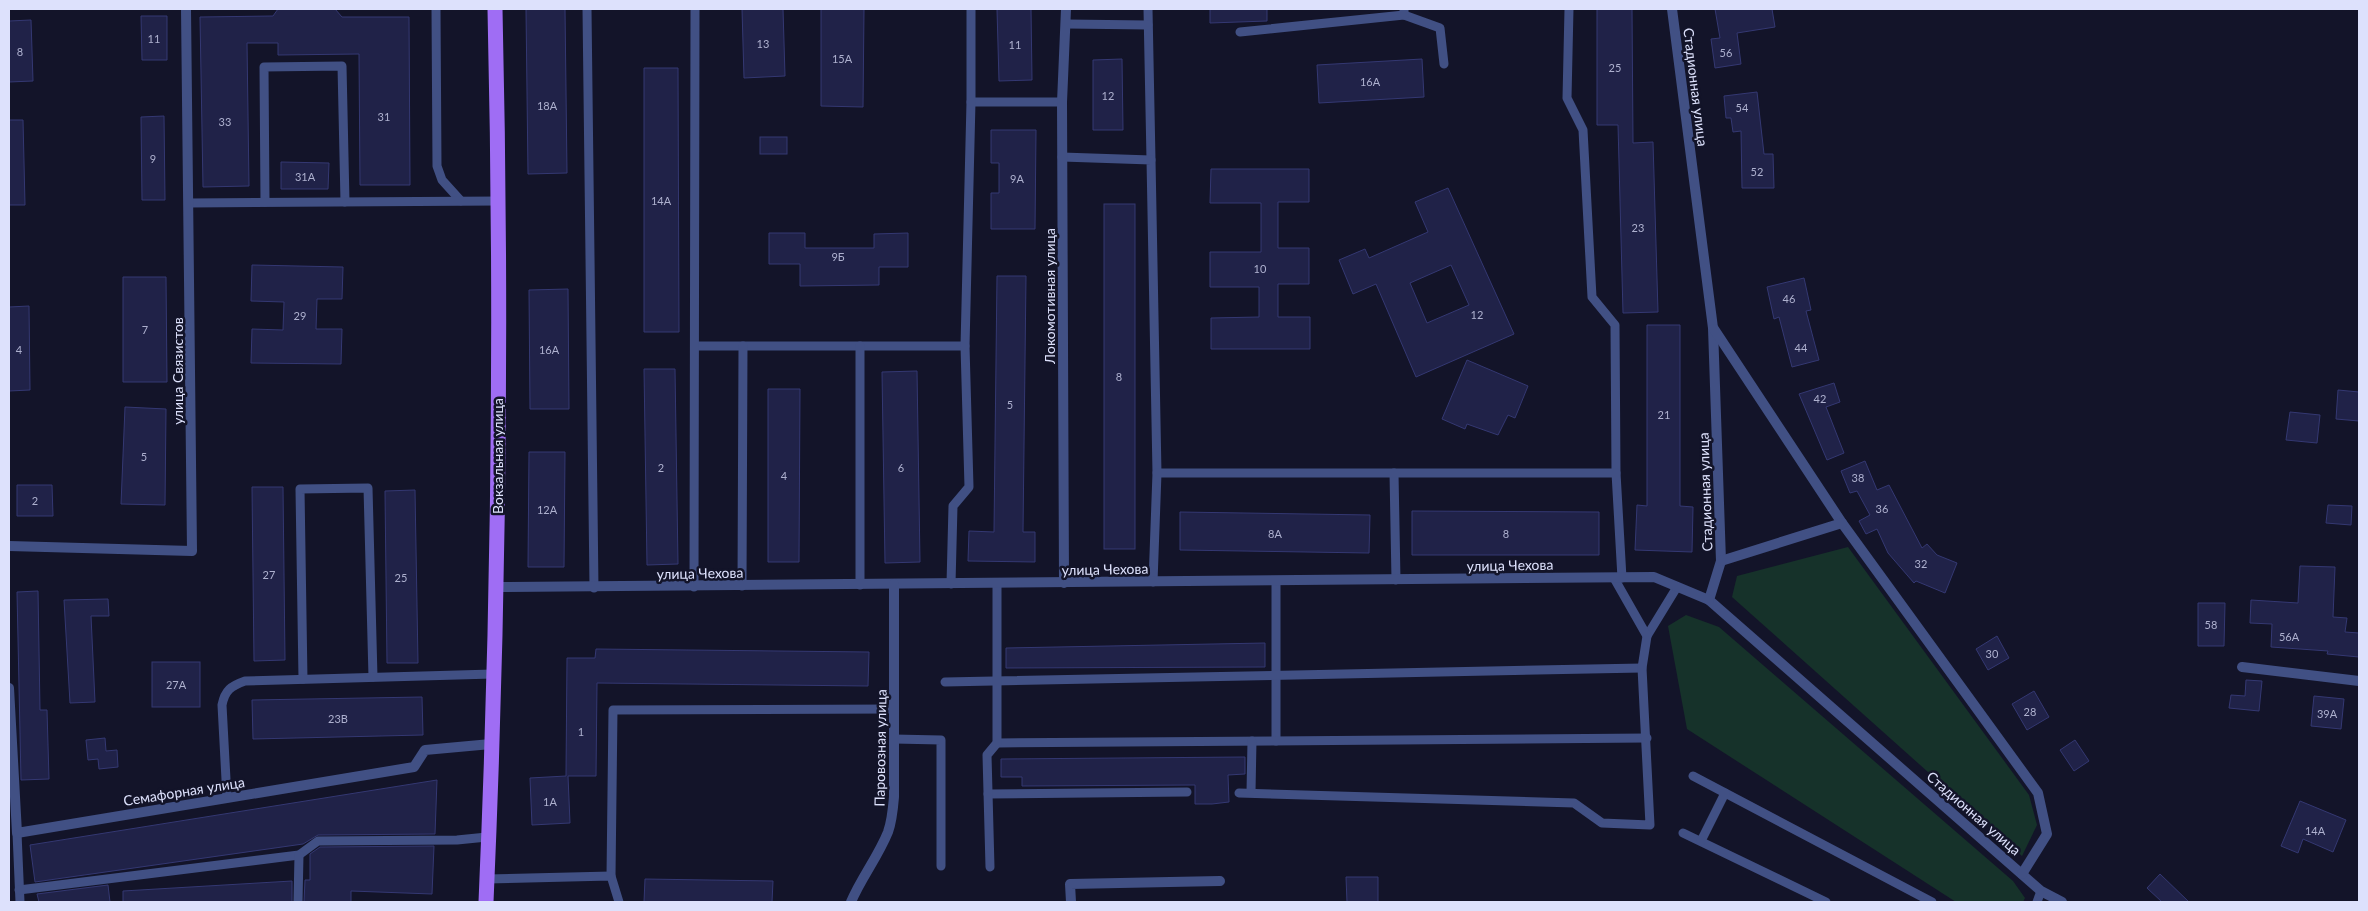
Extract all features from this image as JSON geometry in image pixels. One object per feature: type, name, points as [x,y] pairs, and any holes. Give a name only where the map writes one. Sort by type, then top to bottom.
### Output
[{"type":"main road","name":"Вокзальная улица","points":[[486,902],[496,587],[499,201],[495,9]]},
{"type":"street","name":"улица Связистов","points":[[9,546],[192,550],[186,9]]},
{"type":"street","name":"Локомотивная улица","points":[[1064,583],[1062,102],[1067,24],[1066,9]]},
{"type":"street","name":"Стадионная улица","points":[[1672,9],[1713,328],[1721,561],[1709,600],[2041,891],[2062,902]]},
{"type":"street","points":[[1713,328],[1842,523],[2038,793],[2047,834],[2022,874]]},
{"type":"street","points":[[1721,561],[1842,523]]},
{"type":"street","name":"улица Чехова","points":[[496,587],[594,588],[1654,577],[1709,600]]},
{"type":"street","name":"Паровозная улица","points":[[851,902],[858,885],[887,834],[892,819],[894,797],[894,584]]},
{"type":"street","points":[[2242,667],[2359,681]]},
{"type":"street","points":[[9,688],[16,832]]},
{"type":"street","name":"Семафорная улица","points":[[16,832],[414,767],[425,750],[491,744]]},
{"type":"street","points":[[1071,902],[1070,884],[1220,881]]},
{"type":"lane","points":[[436,9],[437,166],[442,180],[461,201]]},
{"type":"lane","points":[[587,9],[594,588]]},
{"type":"lane","points":[[694,587],[696,9]]},
{"type":"lane","points":[[951,584],[953,506],[969,487],[965,346],[971,102],[971,9]]},
{"type":"lane","points":[[1148,9],[1157,473],[1153,582]]},
{"type":"lane","points":[[1569,9],[1567,98],[1583,130],[1592,298],[1615,325],[1618,578],[1647,636]]},
{"type":"lane","points":[[1240,32],[1404,12],[1440,28],[1444,64]]},
{"type":"lane","points":[[1067,24],[1148,25]]},
{"type":"lane","points":[[265,202],[264,67],[342,66],[345,202]]},
{"type":"lane","points":[[971,102],[1062,102]]},
{"type":"lane","points":[[1062,157],[1151,160]]},
{"type":"lane","points":[[189,203],[499,201]]},
{"type":"lane","points":[[695,346],[965,346]]},
{"type":"lane","points":[[742,586],[743,346]]},
{"type":"lane","points":[[860,346],[860,585]]},
{"type":"lane","points":[[1157,473],[1616,473]]},
{"type":"lane","points":[[1394,473],[1396,580]]},
{"type":"lane","points":[[304,679],[300,489],[368,488],[372,677]]},
{"type":"lane","points":[[1276,581],[1276,741]]},
{"type":"lane","points":[[990,867],[987,755],[997,743],[997,584]]},
{"type":"lane","points":[[1238,793],[1574,803],[1602,823],[1650,825],[1642,668],[1647,636],[1677,586]]},
{"type":"lane","points":[[945,682],[1642,668]]},
{"type":"lane","points":[[227,798],[222,705],[224,693],[232,686],[245,681],[493,674]]},
{"type":"lane","points":[[619,902],[611,876],[613,710],[894,709]]},
{"type":"lane","points":[[997,743],[1647,738]]},
{"type":"lane","points":[[894,739],[941,740],[941,866]]},
{"type":"lane","points":[[1251,792],[1252,741]]},
{"type":"lane","points":[[1693,776],[1913,898],[1932,902]]},
{"type":"lane","points":[[988,794],[1188,792]]},
{"type":"lane","points":[[1701,841],[1725,793]]},
{"type":"lane","points":[[16,832],[14,870],[20,902]]},
{"type":"lane","points":[[1683,832],[1826,902]]},
{"type":"lane","points":[[19,890],[299,855],[318,841],[456,840],[487,837]]},
{"type":"lane","points":[[298,902],[299,855]]},
{"type":"lane","points":[[487,879],[611,876]]},
{"type":"lane","points":[[2037,902],[2041,891]]},
{"type":"green space","points":[[1848,547],[2029,795],[2037,825],[2022,856],[1732,597],[1737,576]]},
{"type":"green space","points":[[1686,615],[1719,627],[2013,881],[2025,898],[2023,902],[1956,902],[1687,729],[1668,626]]},
{"type":"building","points":[[278,9],[335,9],[342,17],[409,17],[410,185],[360,185],[359,54],[278,55],[278,43],[247,43],[249,186],[203,187],[200,17],[273,16]]},
{"type":"building","points":[[526,9],[565,9],[567,173],[528,174]]},
{"type":"building","points":[[742,9],[783,9],[785,76],[744,78]]},
{"type":"building","points":[[821,9],[864,9],[863,107],[821,106]]},
{"type":"building","points":[[997,9],[1031,9],[1032,80],[999,81]]},
{"type":"building","points":[[1210,9],[1267,9],[1267,21],[1210,23]]},
{"type":"building","points":[[1597,9],[1632,9],[1633,143],[1653,142],[1658,312],[1623,313],[1618,125],[1597,125]]},
{"type":"building","points":[[1715,9],[1772,9],[1775,27],[1737,33],[1741,64],[1715,68],[1711,39],[1720,38]]},
{"type":"building","points":[[141,16],[167,16],[167,60],[142,60]]},
{"type":"building","points":[[31,20],[33,81],[9,82],[9,21]]},
{"type":"building","points":[[1122,59],[1123,130],[1093,130],[1093,60]]},
{"type":"building","points":[[1422,59],[1424,97],[1319,103],[1317,65]]},
{"type":"building","points":[[644,68],[678,68],[679,332],[644,332]]},
{"type":"building","points":[[1757,92],[1764,154],[1773,154],[1774,188],[1742,188],[1741,131],[1733,132],[1731,118],[1726,118],[1724,96]]},
{"type":"building","points":[[164,116],[165,200],[142,200],[141,117]]},
{"type":"building","points":[[9,120],[23,120],[25,205],[9,205]]},
{"type":"building","points":[[991,130],[1036,130],[1035,229],[991,229],[991,193],[999,193],[999,163],[991,163]]},
{"type":"building","points":[[760,137],[787,137],[787,154],[760,154]]},
{"type":"building","points":[[281,162],[329,163],[328,189],[281,189]]},
{"type":"building","points":[[1211,169],[1309,169],[1309,202],[1278,202],[1278,248],[1309,248],[1309,284],[1278,284],[1278,317],[1310,317],[1310,349],[1211,349],[1211,318],[1259,317],[1259,287],[1210,287],[1210,252],[1261,252],[1261,203],[1210,203]]},
{"type":"building","points":[[1448,188],[1514,334],[1416,377],[1376,284],[1353,294],[1339,260],[1365,249],[1369,258],[1428,232],[1415,202]],"holes":[[[1451,265],[1469,305],[1427,323],[1410,283]]]},
{"type":"building","points":[[1104,204],[1135,204],[1135,549],[1104,549]]},
{"type":"building","points":[[769,233],[805,233],[805,248],[874,248],[874,234],[908,233],[908,267],[879,267],[879,285],[800,286],[800,264],[769,264]]},
{"type":"building","points":[[252,265],[343,267],[342,299],[317,299],[316,329],[342,329],[341,364],[251,363],[252,329],[283,330],[284,302],[251,301]]},
{"type":"building","points":[[997,276],[1026,276],[1023,532],[1035,532],[1035,562],[968,561],[969,531],[994,532]]},
{"type":"building","points":[[123,277],[166,277],[167,382],[123,382]]},
{"type":"building","points":[[1804,278],[1811,310],[1806,311],[1819,360],[1792,367],[1779,317],[1774,319],[1767,287]]},
{"type":"building","points":[[568,289],[569,409],[530,409],[529,290]]},
{"type":"building","points":[[29,306],[30,390],[9,391],[9,307]]},
{"type":"building","points":[[1647,325],[1680,325],[1680,506],[1693,507],[1692,552],[1635,550],[1637,505],[1647,506]]},
{"type":"building","points":[[1467,360],[1528,386],[1515,418],[1508,415],[1498,435],[1467,424],[1465,429],[1442,419]]},
{"type":"building","points":[[644,369],[675,369],[678,564],[647,565]]},
{"type":"building","points":[[917,371],[920,562],[885,563],[882,372]]},
{"type":"building","points":[[1834,383],[1840,402],[1826,407],[1844,453],[1827,460],[1799,394]]},
{"type":"building","points":[[768,389],[800,389],[799,562],[768,562]]},
{"type":"building","points":[[2338,390],[2359,392],[2359,421],[2336,419]]},
{"type":"building","points":[[125,407],[166,409],[165,505],[121,504]]},
{"type":"building","points":[[2290,412],[2320,415],[2317,443],[2286,440]]},
{"type":"building","points":[[529,452],[565,452],[564,567],[528,567]]},
{"type":"building","points":[[1865,461],[1877,490],[1889,485],[1922,548],[1927,544],[1937,555],[1957,563],[1945,593],[1916,581],[1914,583],[1888,553],[1877,529],[1866,534],[1859,521],[1870,515],[1857,491],[1850,493],[1841,471]]},
{"type":"building","points":[[17,485],[52,485],[53,516],[17,516]]},
{"type":"building","points":[[252,487],[283,487],[285,660],[254,661]]},
{"type":"building","points":[[415,490],[418,663],[387,663],[385,491]]},
{"type":"building","points":[[2328,505],[2352,506],[2351,525],[2326,523]]},
{"type":"building","points":[[1412,511],[1599,512],[1599,555],[1412,555]]},
{"type":"building","points":[[1180,512],[1370,515],[1369,553],[1180,550]]},
{"type":"building","points":[[2300,566],[2335,567],[2333,617],[2347,618],[2345,632],[2359,633],[2359,657],[2327,654],[2328,651],[2271,647],[2272,624],[2250,623],[2251,600],[2298,603]]},
{"type":"building","points":[[38,591],[40,710],[47,710],[49,779],[21,780],[17,592]]},
{"type":"building","points":[[108,599],[109,616],[91,616],[95,702],[70,703],[64,600]]},
{"type":"building","points":[[2198,603],[2225,603],[2224,646],[2198,646]]},
{"type":"building","points":[[1997,636],[2009,658],[1988,670],[1976,649]]},
{"type":"building","points":[[1265,643],[1265,667],[1006,668],[1006,648]]},
{"type":"building","points":[[596,649],[869,652],[868,686],[597,683],[596,776],[568,776],[570,823],[532,825],[530,778],[566,776],[567,658],[595,658]]},
{"type":"building","points":[[152,662],[200,662],[200,707],[152,707]]},
{"type":"building","points":[[2246,680],[2262,681],[2259,711],[2229,708],[2231,695],[2245,696]]},
{"type":"building","points":[[2034,691],[2049,717],[2027,730],[2012,704]]},
{"type":"building","points":[[2314,696],[2344,699],[2341,729],[2311,726]]},
{"type":"building","points":[[422,697],[423,735],[253,739],[252,700]]},
{"type":"building","points":[[105,738],[106,751],[117,750],[118,767],[99,769],[98,759],[88,760],[86,740]]},
{"type":"building","points":[[2075,740],[2089,761],[2074,771],[2060,750]]},
{"type":"building","points":[[1245,757],[1245,774],[1228,775],[1229,802],[1212,804],[1195,804],[1195,785],[1022,786],[1022,777],[1001,777],[1001,759]]},
{"type":"building","points":[[437,780],[435,834],[318,835],[303,844],[35,882],[30,845]]},
{"type":"building","points":[[2300,801],[2346,820],[2333,852],[2303,839],[2298,853],[2281,846]]},
{"type":"building","points":[[434,846],[432,894],[351,891],[351,902],[304,902],[305,880],[310,880],[310,854],[320,847]]},
{"type":"building","points":[[2160,874],[2189,902],[2162,902],[2147,888]]},
{"type":"building","points":[[1346,877],[1378,877],[1378,902],[1347,902]]},
{"type":"building","points":[[645,879],[773,881],[772,902],[644,902]]},
{"type":"building","points":[[292,881],[292,902],[123,902],[123,891]]},
{"type":"building","points":[[108,885],[110,902],[39,902],[37,894]]}]
